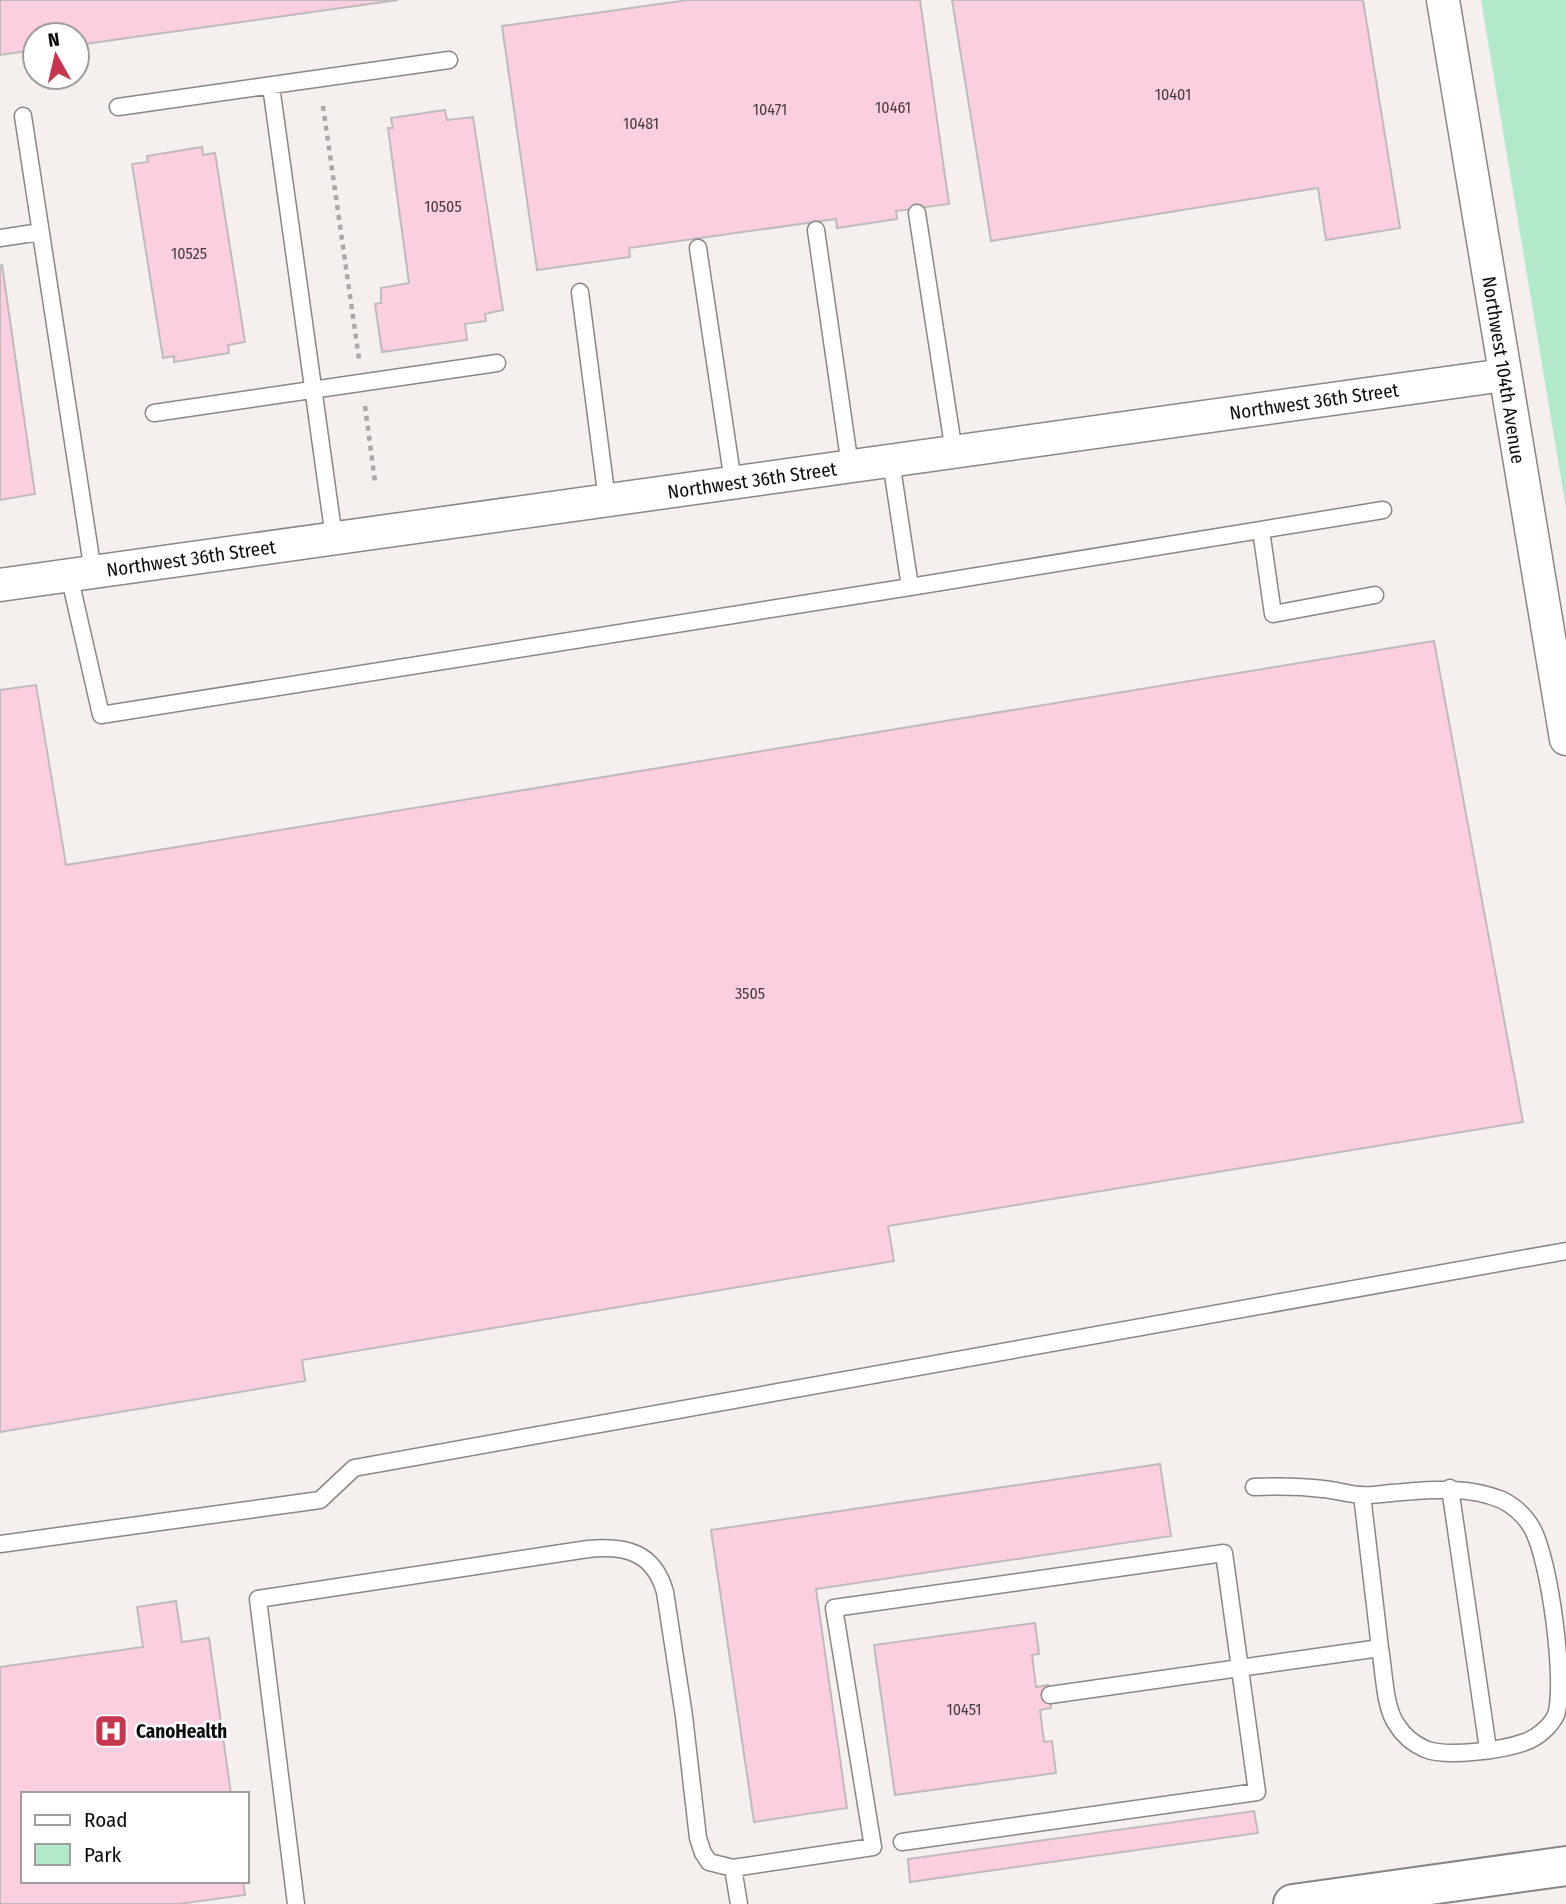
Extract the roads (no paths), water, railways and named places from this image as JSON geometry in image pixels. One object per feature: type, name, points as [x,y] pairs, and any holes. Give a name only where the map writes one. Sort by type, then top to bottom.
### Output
[{"type":"street","name":"Northwest 104th Avenue","points":[[1443,0],[1566,739]]},
{"type":"street","name":"Northwest 36th Street","points":[[0,585],[1504,375]]},
{"type":"street","points":[[1293,1904],[1566,1866]]},
{"type":"lane","points":[[118,107],[449,60]]},
{"type":"lane","points":[[271,86],[334,538]]},
{"type":"lane","points":[[23,116],[101,715],[1383,510]]},
{"type":"lane","points":[[917,213],[954,452]]},
{"type":"lane","points":[[816,230],[850,466]]},
{"type":"lane","points":[[0,238],[40,232]]},
{"type":"lane","points":[[698,248],[733,482]]},
{"type":"lane","points":[[580,292],[607,500]]},
{"type":"lane","points":[[154,413],[497,363]]},
{"type":"lane","points":[[891,461],[910,587]]},
{"type":"lane","points":[[1261,530],[1273,614],[1375,595]]},
{"type":"lane","points":[[0,1544],[320,1500],[354,1468],[1566,1251]]},
{"type":"lane","points":[[1254,1486],[1293,1486],[1362,1495],[1450,1488],[1482,1493],[1504,1501],[1520,1511],[1533,1528],[1545,1560],[1559,1637],[1563,1690],[1557,1714],[1545,1730],[1527,1742],[1447,1753],[1427,1749],[1410,1739],[1397,1725],[1390,1713],[1380,1648],[1362,1495]]},
{"type":"lane","points":[[1450,1488],[1488,1749]]},
{"type":"lane","points":[[296,1904],[258,1599],[604,1547],[633,1551],[644,1558],[661,1578],[682,1703],[698,1838],[709,1862],[733,1868],[873,1847],[834,1608],[1224,1553],[1257,1792],[902,1842]]},
{"type":"lane","points":[[1049,1695],[1380,1648]]},
{"type":"lane","points":[[733,1868],[739,1904]]},
{"type":"place","name":"CanoHealth","points":[[111,1731]]}]
